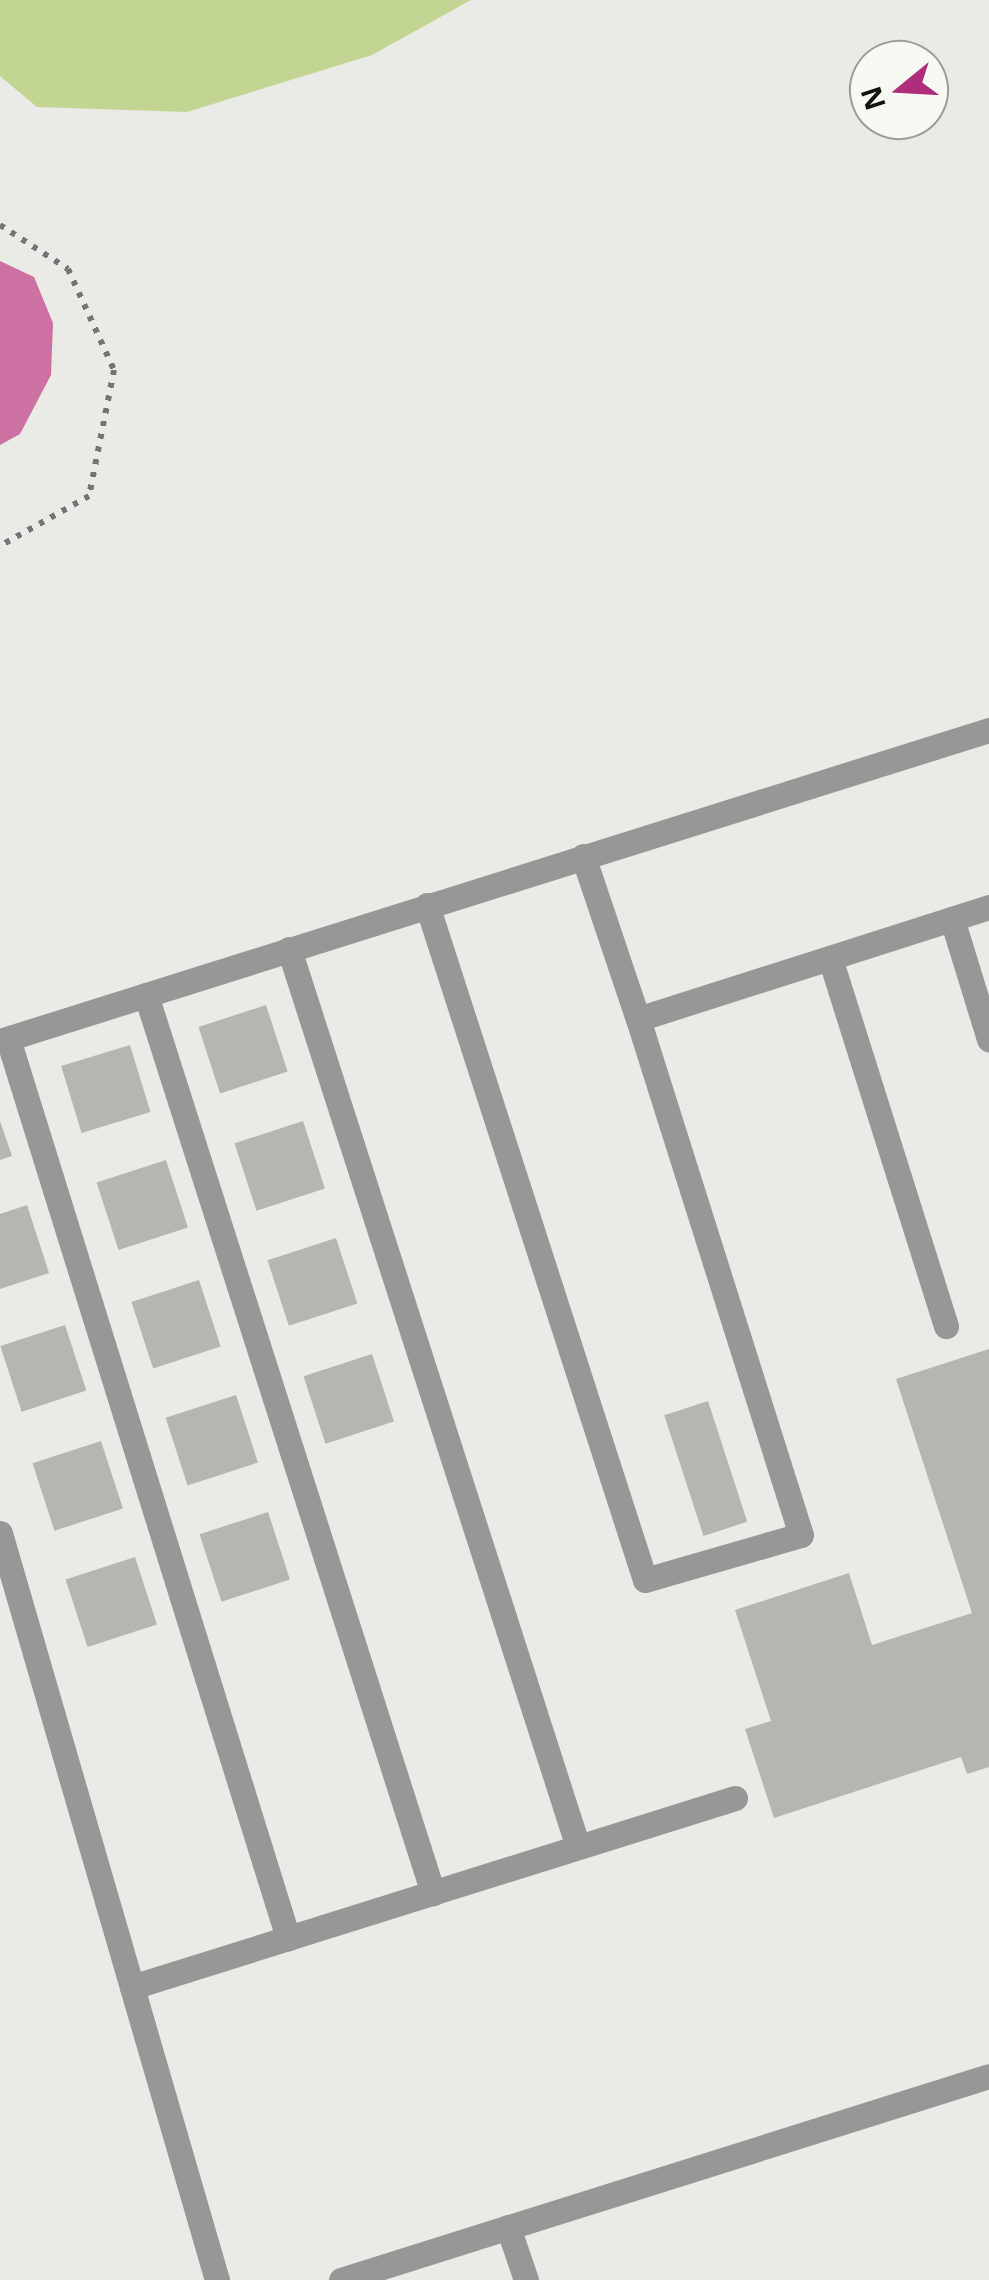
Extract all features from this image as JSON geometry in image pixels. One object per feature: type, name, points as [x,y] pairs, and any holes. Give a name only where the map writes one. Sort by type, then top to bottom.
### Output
[{"type":"street","points":[[288,1938],[4,1040],[989,730]]},
{"type":"street","points":[[427,905],[645,1580],[801,1535],[584,856]]},
{"type":"street","points":[[638,1019],[989,907]]},
{"type":"street","points":[[952,919],[989,1039]]},
{"type":"street","points":[[289,949],[578,1847]]},
{"type":"street","points":[[830,958],[946,1326]]},
{"type":"street","points":[[146,995],[433,1892]]},
{"type":"street","points":[[0,1533],[217,2280]]},
{"type":"street","points":[[132,1986],[735,1798]]},
{"type":"street","points":[[341,2280],[989,2076]]},
{"type":"street","points":[[508,2227],[526,2280]]},
{"type":"path","points":[[0,224],[68,268],[114,370],[89,496],[0,546]]},
{"type":"green space","points":[[0,0],[471,0],[372,55],[187,112],[37,107],[0,76]]},
{"type":"shaded area","points":[[0,261],[34,277],[53,323],[51,375],[20,434],[0,445]]},
{"type":"building","points":[[266,1005],[288,1072],[220,1094],[198,1027]]},
{"type":"building","points":[[130,1045],[150,1112],[82,1133],[61,1066]]},
{"type":"building","points":[[0,1121],[12,1156],[0,1160]]},
{"type":"building","points":[[303,1121],[325,1189],[256,1211],[235,1143]]},
{"type":"building","points":[[166,1160],[188,1228],[119,1250],[97,1183]]},
{"type":"building","points":[[27,1205],[49,1273],[0,1289],[0,1214]]},
{"type":"building","points":[[336,1238],[357,1304],[289,1326],[268,1260]]},
{"type":"building","points":[[199,1280],[221,1347],[153,1369],[131,1302]]},
{"type":"building","points":[[65,1325],[86,1391],[22,1412],[0,1346]]},
{"type":"building","points":[[989,1349],[989,1767],[967,1774],[961,1757],[774,1818],[745,1729],[771,1721],[735,1610],[849,1573],[872,1645],[972,1613],[896,1379]]},
{"type":"building","points":[[372,1354],[394,1422],[325,1444],[304,1376]]},
{"type":"building","points":[[236,1395],[258,1463],[188,1485],[166,1418]]},
{"type":"building","points":[[708,1401],[747,1522],[703,1536],[664,1415]]},
{"type":"building","points":[[101,1441],[123,1509],[54,1531],[33,1463]]},
{"type":"building","points":[[268,1512],[290,1580],[221,1602],[200,1534]]},
{"type":"building","points":[[135,1557],[157,1625],[88,1647],[66,1580]]}]
